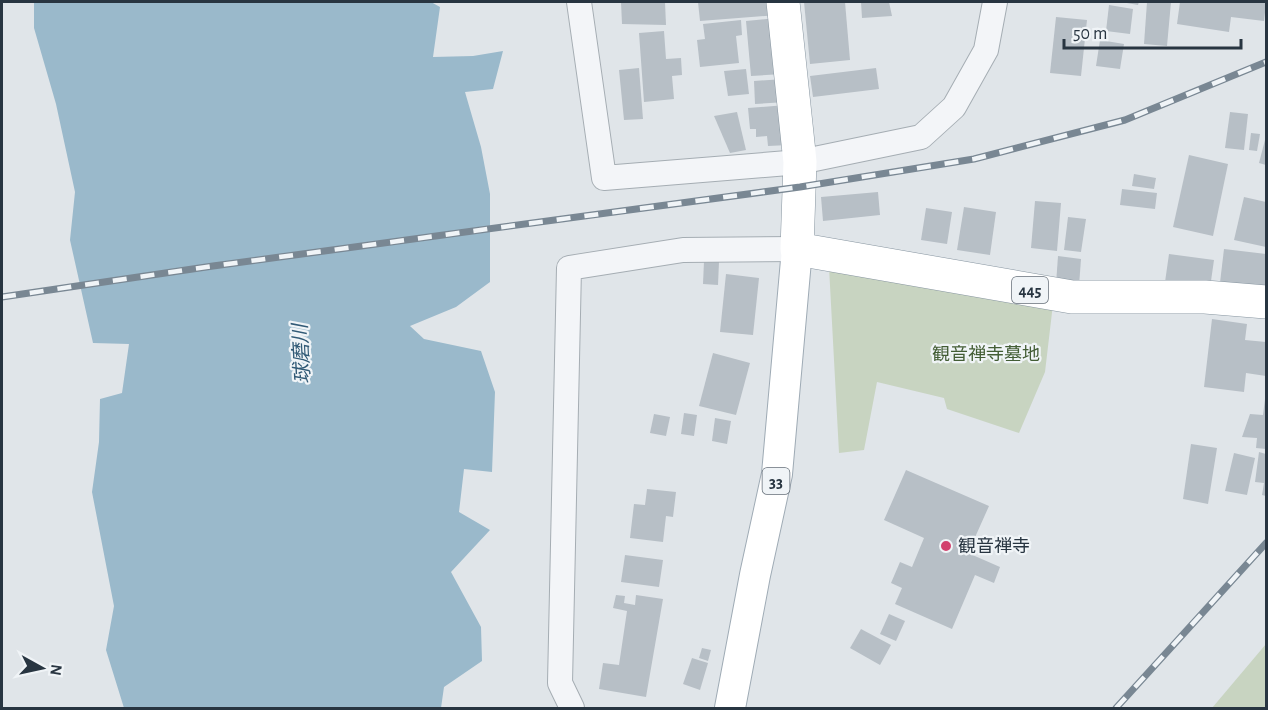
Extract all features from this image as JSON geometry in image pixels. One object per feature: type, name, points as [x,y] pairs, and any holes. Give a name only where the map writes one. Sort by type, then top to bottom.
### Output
[{"type":"highway","points":[[783,2],[800,162],[797,249]]},
{"type":"highway","name":"445","points":[[797,249],[1072,297],[1205,297],[1266,302]]},
{"type":"main road","name":"33","points":[[730,708],[777,474],[797,249]]},
{"type":"street","points":[[579,2],[604,178],[800,162],[921,137],[954,107],[986,50],[995,2]]},
{"type":"street","points":[[572,708],[560,683],[568,268],[683,250],[797,249]]},
{"type":"green space","name":"観音禅寺墓地","points":[[829,267],[1053,304],[1045,372],[1019,433],[947,409],[944,398],[877,382],[864,450],[839,453]]},
{"type":"green space","points":[[1266,644],[1266,708],[1212,708]]},
{"type":"water","name":"球磨川","points":[[34,2],[431,2],[440,7],[433,57],[473,56],[503,51],[493,89],[465,92],[481,147],[490,194],[490,282],[456,307],[410,326],[424,339],[481,351],[495,392],[492,472],[464,469],[459,512],[490,530],[451,572],[481,627],[482,661],[444,687],[441,708],[124,708],[106,650],[114,606],[92,492],[99,442],[100,399],[122,393],[129,344],[93,343],[70,240],[75,192],[56,104],[34,28]]},
{"type":"building","points":[[621,2],[665,2],[666,25],[622,24]]},
{"type":"building","points":[[698,2],[776,2],[777,15],[700,21]]},
{"type":"building","points":[[804,2],[845,2],[850,60],[810,64]]},
{"type":"building","points":[[861,2],[889,2],[892,16],[862,18]]},
{"type":"building","points":[[1121,2],[1139,2],[1138,5]]},
{"type":"building","points":[[1147,2],[1171,2],[1167,46],[1144,44]]},
{"type":"building","points":[[1180,2],[1266,2],[1264,21],[1231,17],[1229,32],[1177,24]]},
{"type":"building","points":[[1109,5],[1133,9],[1130,34],[1106,31]]},
{"type":"building","points":[[1056,17],[1087,20],[1081,76],[1050,73]]},
{"type":"building","points":[[777,18],[782,74],[751,76],[746,21]]},
{"type":"building","points":[[741,20],[742,35],[736,36],[739,63],[700,67],[697,40],[705,39],[703,24]]},
{"type":"building","points":[[664,31],[666,59],[681,58],[682,75],[672,76],[674,99],[644,102],[639,33]]},
{"type":"building","points":[[1100,40],[1124,44],[1120,69],[1096,66]]},
{"type":"building","points":[[639,68],[643,119],[624,120],[619,70]]},
{"type":"building","points":[[876,68],[879,89],[813,97],[810,76]]},
{"type":"building","points":[[746,69],[749,94],[728,96],[724,71]]},
{"type":"building","points":[[784,79],[786,102],[755,104],[754,81]]},
{"type":"building","points":[[786,105],[789,145],[768,146],[767,136],[756,137],[756,129],[750,129],[748,108]]},
{"type":"building","points":[[737,112],[746,150],[730,153],[714,116]]},
{"type":"building","points":[[1230,112],[1248,114],[1244,150],[1225,148]]},
{"type":"building","points":[[1251,133],[1260,134],[1257,151],[1249,150]]},
{"type":"building","points":[[1266,136],[1266,165],[1259,163]]},
{"type":"building","points":[[1189,155],[1228,164],[1213,236],[1173,227]]},
{"type":"building","points":[[1134,174],[1156,178],[1154,189],[1132,186]]},
{"type":"building","points":[[1122,189],[1157,193],[1155,209],[1120,205]]},
{"type":"building","points":[[878,192],[880,215],[823,221],[821,197]]},
{"type":"building","points":[[1244,197],[1266,202],[1266,247],[1234,240]]},
{"type":"building","points":[[1035,201],[1061,203],[1057,251],[1031,248]]},
{"type":"building","points":[[964,207],[996,212],[990,255],[957,250]]},
{"type":"building","points":[[926,208],[952,212],[947,244],[921,240]]},
{"type":"building","points":[[1068,217],[1086,219],[1081,252],[1064,250]]},
{"type":"building","points":[[1224,249],[1266,254],[1266,297],[1219,291]]},
{"type":"building","points":[[1169,254],[1214,260],[1210,288],[1165,282]]},
{"type":"building","points":[[1058,256],[1081,259],[1079,286],[1056,284]]},
{"type":"building","points":[[704,261],[719,262],[718,285],[703,284]]},
{"type":"building","points":[[726,274],[759,278],[753,335],[720,332]]},
{"type":"building","points":[[1212,319],[1247,324],[1245,340],[1266,342],[1266,376],[1246,373],[1244,392],[1204,387]]},
{"type":"building","points":[[713,353],[750,363],[736,415],[699,406]]},
{"type":"building","points":[[1265,399],[1266,449],[1256,448],[1257,438],[1242,437],[1250,414],[1263,415]]},
{"type":"building","points":[[684,413],[697,415],[694,436],[681,434]]},
{"type":"building","points":[[654,414],[670,417],[666,436],[650,433]]},
{"type":"building","points":[[715,418],[731,421],[727,444],[712,441]]},
{"type":"building","points":[[1191,444],[1217,448],[1208,504],[1183,499]]},
{"type":"building","points":[[1259,452],[1266,454],[1266,496],[1262,495],[1264,483],[1255,482]]},
{"type":"building","points":[[1234,453],[1255,458],[1247,495],[1225,491]]},
{"type":"building","name":"観音禅寺","points":[[906,470],[989,506],[968,553],[1000,567],[994,583],[975,575],[952,629],[895,604],[902,588],[891,583],[900,562],[912,567],[924,538],[884,520]]},
{"type":"building","points":[[647,489],[676,492],[673,517],[666,516],[663,542],[630,538],[634,504],[645,505]]},
{"type":"building","points":[[625,555],[663,560],[659,587],[621,582]]},
{"type":"building","points":[[616,595],[625,596],[624,603],[635,605],[636,595],[663,599],[646,697],[599,689],[603,663],[619,665],[627,611],[613,608]]},
{"type":"building","points":[[889,614],[905,621],[896,641],[880,634]]},
{"type":"building","points":[[861,629],[891,645],[880,665],[850,648]]},
{"type":"building","points":[[702,648],[711,650],[708,661],[699,658]]},
{"type":"building","points":[[692,658],[708,663],[700,690],[683,684]]},
{"type":"railway","points":[[2,297],[213,266],[800,187],[974,159],[1125,120],[1266,62]]},
{"type":"railway","points":[[1116,708],[1266,543]]},
{"type":"place","name":"観音禅寺","points":[[946,546]]}]
